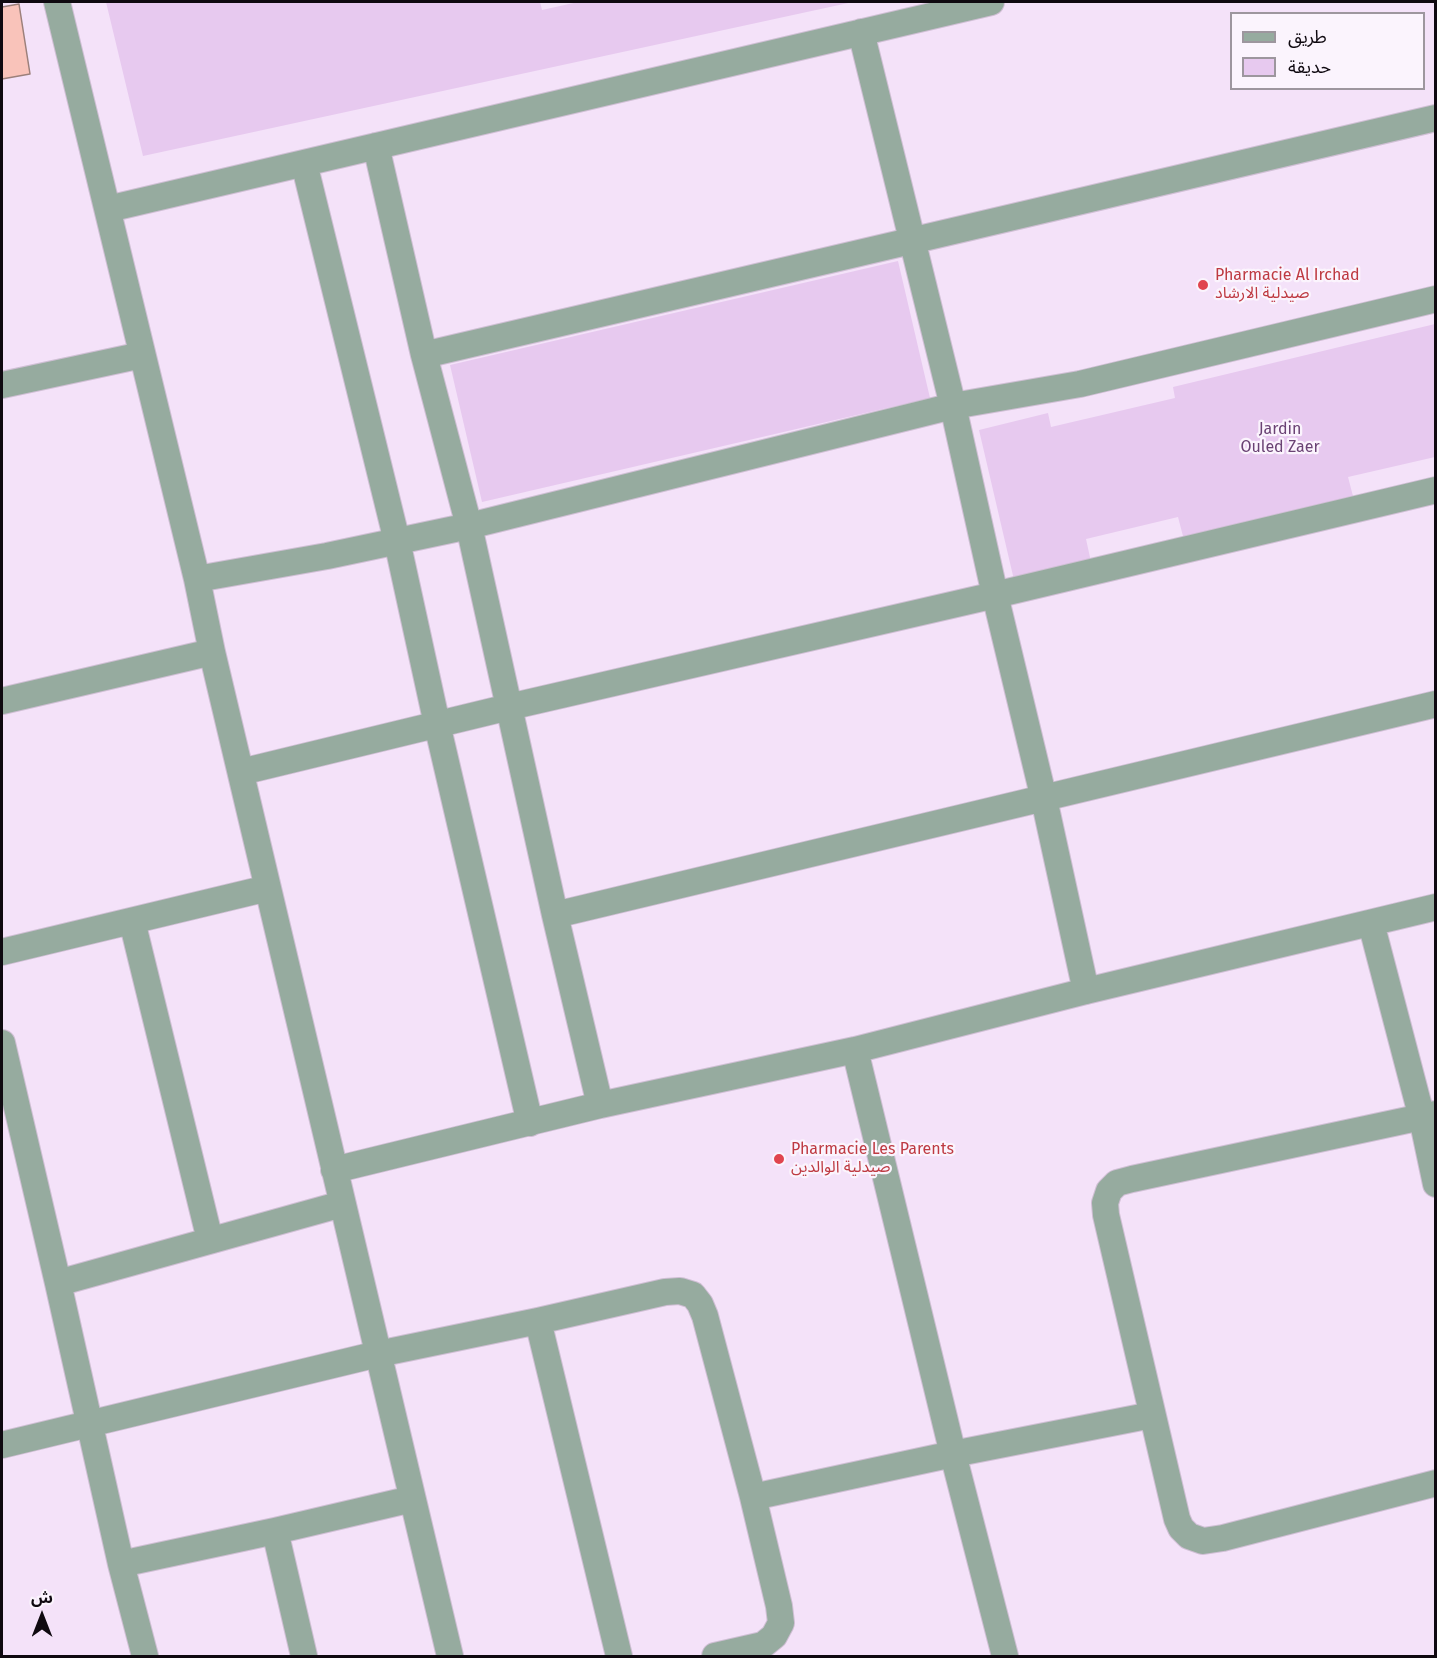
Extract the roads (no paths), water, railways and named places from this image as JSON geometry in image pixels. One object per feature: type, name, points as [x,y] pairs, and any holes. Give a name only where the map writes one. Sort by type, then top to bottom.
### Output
[{"type":"street","points":[[57,2],[197,579],[212,652],[450,1656]]},
{"type":"street","points":[[108,209],[991,2]]},
{"type":"street","points":[[861,32],[953,406],[1086,991]]},
{"type":"street","points":[[424,355],[1436,118]]},
{"type":"street","points":[[375,146],[424,355],[469,526],[555,915],[600,1105]]},
{"type":"street","points":[[304,163],[397,541],[530,1123]]},
{"type":"street","points":[[197,579],[327,556],[469,526],[953,406],[1080,384],[1436,299]]},
{"type":"street","points":[[2,384],[142,355]]},
{"type":"street","points":[[241,772],[1436,490]]},
{"type":"street","points":[[2,701],[212,652]]},
{"type":"street","points":[[555,915],[1436,704]]},
{"type":"street","points":[[2,952],[268,888]]},
{"type":"street","points":[[334,1170],[600,1105],[855,1050],[1086,991],[1436,907]]},
{"type":"street","points":[[132,921],[210,1240]]},
{"type":"street","points":[[1371,922],[1429,1116],[1436,1184]]},
{"type":"street","points":[[2,1043],[121,1564],[145,1656]]},
{"type":"street","points":[[855,1050],[953,1454],[1005,1656]]},
{"type":"street","points":[[1429,1116],[1117,1183],[1109,1191],[1105,1203],[1177,1518],[1181,1528],[1189,1536],[1203,1541],[1223,1538],[1436,1483]]},
{"type":"street","points":[[58,1283],[342,1204]]},
{"type":"street","points":[[2,1445],[378,1354],[665,1292],[680,1291],[693,1294],[705,1316],[753,1497],[781,1623],[774,1636],[763,1645],[715,1656]]},
{"type":"street","points":[[538,1321],[619,1656]]},
{"type":"street","points":[[753,1497],[953,1454],[1152,1415]]},
{"type":"street","points":[[121,1564],[412,1499]]},
{"type":"street","points":[[275,1531],[303,1656]]},
{"type":"place","name":"Pharmacie Al Irchad صيدلية الارشاد","points":[[1203,285]]},
{"type":"place","name":"Pharmacie Les Parents صيدلية الوالدين","points":[[779,1159]]},
{"type":"park label","name":"Jardin Ouled Zaer","points":[[1280,439]]}]
